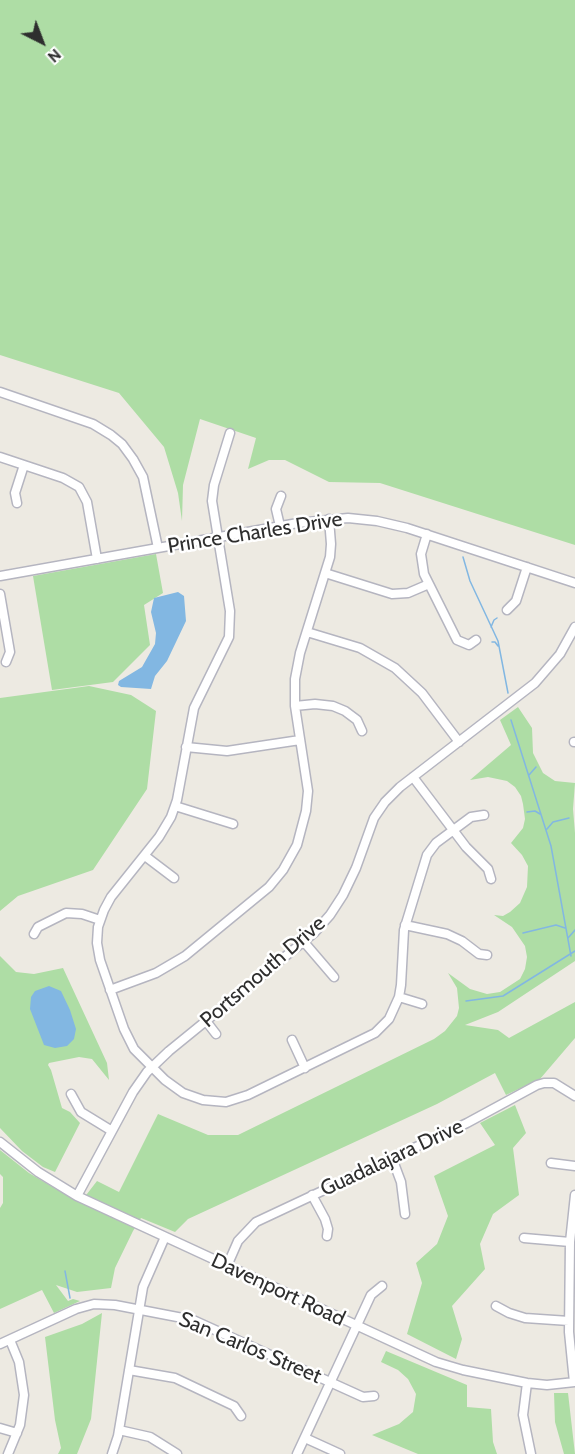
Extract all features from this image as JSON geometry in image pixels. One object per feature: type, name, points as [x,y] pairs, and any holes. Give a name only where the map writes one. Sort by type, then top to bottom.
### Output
[{"type":"street","points":[[0,392],[86,421],[105,430],[116,439],[134,459],[143,477],[158,548]]},
{"type":"street","points":[[230,433],[213,490],[213,510],[230,611],[230,632],[225,647],[194,708],[175,806],[163,832],[111,897],[100,920],[97,938],[98,951],[110,990],[129,1040],[137,1052],[183,1093],[218,1102],[243,1098],[375,1033],[389,1019],[399,997],[405,924],[427,855],[436,843],[454,830],[474,816],[484,815]]},
{"type":"street","points":[[0,457],[67,479],[81,490],[88,507],[97,558]]},
{"type":"street","points":[[17,503],[15,493],[24,465]]},
{"type":"street","points":[[280,526],[276,509],[281,496]]},
{"type":"street","name":"Prince Charles Drive","points":[[0,576],[280,526],[329,519],[357,518],[427,534],[575,583]]},
{"type":"street","points":[[110,990],[156,973],[185,956],[261,894],[283,870],[297,845],[306,811],[307,781],[295,706],[296,672],[331,550],[329,519]]},
{"type":"street","points":[[427,534],[421,559],[429,584],[457,640],[469,645],[476,640]]},
{"type":"street","points":[[507,610],[516,601],[527,567]]},
{"type":"street","points":[[325,573],[392,594],[408,593],[429,584]]},
{"type":"street","points":[[0,594],[10,648],[10,655],[6,662]]},
{"type":"street","name":"Portsmouth Drive","points":[[77,1196],[133,1092],[152,1067],[304,942],[322,924],[343,895],[379,810],[392,794],[535,683],[560,654],[575,627]]},
{"type":"street","points":[[307,632],[360,648],[389,663],[417,687],[459,742]]},
{"type":"street","points":[[295,706],[322,704],[337,707],[357,720],[362,731]]},
{"type":"street","points":[[186,747],[227,751],[300,740]]},
{"type":"street","points":[[413,777],[470,851],[488,869],[490,879]]},
{"type":"street","points":[[175,806],[233,824]]},
{"type":"street","points":[[145,855],[174,878]]},
{"type":"street","points":[[34,934],[38,927],[66,913],[82,914],[100,920]]},
{"type":"street","points":[[405,924],[447,934],[462,941],[478,954],[487,955]]},
{"type":"street","points":[[304,942],[334,977]]},
{"type":"street","points":[[399,997],[422,1004]]},
{"type":"street","points":[[206,1021],[216,1034]]},
{"type":"street","points":[[292,1040],[305,1068]]},
{"type":"street","name":"Guadalajara Drive","points":[[227,1266],[238,1241],[244,1232],[256,1222],[467,1123],[537,1085],[554,1083],[573,1091]]},
{"type":"street","points":[[71,1094],[81,1112],[112,1131]]},
{"type":"street","name":"Davenport Road","points":[[0,1142],[38,1172],[77,1196],[442,1365],[527,1383],[547,1385],[574,1382]]},
{"type":"street","points":[[392,1158],[401,1182],[405,1214]]},
{"type":"street","points":[[551,1163],[575,1166]]},
{"type":"street","points":[[574,1382],[569,1321],[570,1242],[575,1195]]},
{"type":"street","points":[[312,1196],[325,1219],[328,1229],[327,1236]]},
{"type":"street","points":[[112,1454],[119,1430],[145,1281],[165,1237]]},
{"type":"street","points":[[524,1238],[570,1242]]},
{"type":"street","points":[[297,1454],[373,1292],[382,1286]]},
{"type":"street","name":"San Carlos Street","points":[[0,1344],[87,1305],[102,1304],[139,1309],[181,1316],[199,1322],[363,1397],[374,1396]]},
{"type":"street","points":[[496,1306],[525,1318],[569,1321]]},
{"type":"street","points":[[8,1454],[22,1416],[23,1388],[19,1362],[10,1340]]},
{"type":"street","points":[[129,1370],[175,1378],[234,1406],[241,1416]]},
{"type":"street","points":[[527,1383],[523,1407],[531,1454]]},
{"type":"street","points":[[0,1428],[17,1433]]},
{"type":"street","points":[[119,1430],[145,1435],[177,1454]]},
{"type":"street","points":[[304,1438],[340,1454]]},
{"type":"green space","points":[[0,0],[575,0],[575,545],[380,483],[329,482],[285,460],[269,460],[248,469],[256,438],[200,419],[183,485],[182,521],[178,493],[164,447],[119,393],[0,355]]},
{"type":"green space","points":[[156,554],[163,593],[144,605],[150,645],[113,682],[52,690],[33,576]]},
{"type":"green space","points":[[89,686],[131,695],[156,711],[147,789],[93,870],[18,896],[0,911],[0,698]]},
{"type":"green space","points":[[518,707],[532,728],[533,753],[543,773],[555,781],[575,783],[573,809],[575,961],[498,1012],[465,1025],[498,1030],[509,1038],[575,1002],[575,1038],[540,1079],[506,1095],[495,1073],[437,1104],[188,1219],[175,1232],[141,1218],[115,1268],[111,1288],[77,1292],[56,1285],[68,1301],[73,1299],[80,1301],[54,1313],[42,1290],[0,1309],[0,1208],[3,1203],[3,1177],[0,1174],[0,1150],[29,1173],[80,1203],[97,1181],[119,1192],[158,1114],[208,1135],[238,1135],[434,1039],[445,1031],[457,1016],[459,1008],[457,988],[448,973],[470,989],[487,994],[500,992],[520,979],[527,957],[525,946],[512,927],[494,915],[503,916],[510,912],[520,903],[527,887],[528,866],[511,843],[523,828],[525,819],[521,796],[507,781],[488,777],[470,780],[511,745],[500,720]]},
{"type":"green space","points":[[0,956],[16,972],[34,974],[63,968],[107,1063],[109,1080],[92,1059],[79,1057],[48,1065],[62,1108],[70,1112],[80,1123],[55,1172],[43,1167],[22,1151],[0,1128]]},
{"type":"green space","points":[[515,1105],[526,1133],[513,1148],[519,1195],[493,1214],[480,1244],[485,1269],[452,1306],[462,1339],[456,1359],[407,1334],[422,1283],[416,1263],[437,1244],[448,1216],[434,1176],[495,1145],[480,1123]]},
{"type":"green space","points":[[102,1313],[91,1419],[77,1454],[58,1454],[61,1448],[55,1420],[45,1337],[82,1324]]},
{"type":"green space","points":[[386,1351],[467,1385],[467,1407],[491,1409],[493,1442],[497,1454],[418,1454],[372,1435],[399,1424],[413,1412],[416,1394],[408,1379],[398,1370],[381,1362]]},
{"type":"green space","points":[[554,1393],[568,1393],[575,1454],[564,1454],[555,1422]]},
{"type":"water","points":[[178,592],[184,596],[186,621],[167,661],[155,676],[151,689],[121,687],[118,685],[119,681],[142,667],[155,644],[156,633],[151,612],[154,598]]},
{"type":"water","points":[[49,986],[61,991],[76,1029],[74,1039],[67,1046],[55,1048],[44,1045],[30,1009],[31,997],[35,991]]},
{"type":"waterway","points":[[463,557],[470,581],[498,641],[508,693]]},
{"type":"waterway","points":[[491,627],[497,618]]},
{"type":"waterway","points":[[492,642],[498,646]]},
{"type":"waterway","points":[[511,720],[551,846],[571,956]]},
{"type":"waterway","points":[[529,775],[536,767]]},
{"type":"waterway","points":[[527,812],[535,811],[540,814]]},
{"type":"waterway","points":[[547,829],[553,822],[569,818]]},
{"type":"waterway","points":[[523,933],[556,925],[565,928]]},
{"type":"waterway","points":[[568,938],[575,930]]},
{"type":"waterway","points":[[466,1001],[503,996],[575,951]]},
{"type":"waterway","points":[[65,1271],[70,1298]]}]
